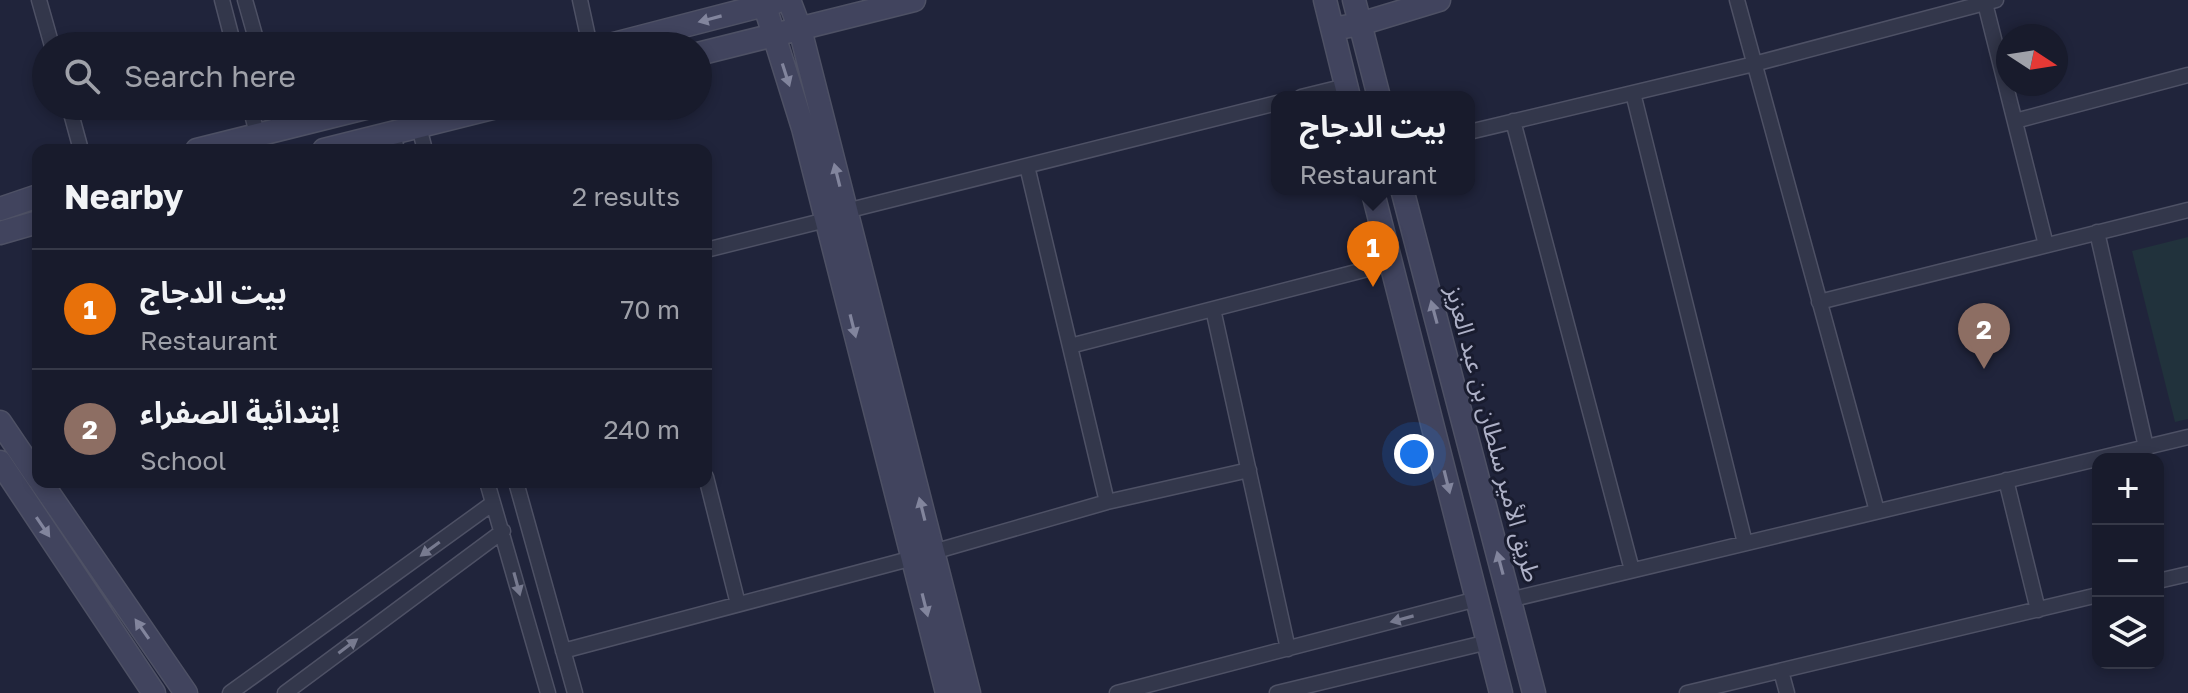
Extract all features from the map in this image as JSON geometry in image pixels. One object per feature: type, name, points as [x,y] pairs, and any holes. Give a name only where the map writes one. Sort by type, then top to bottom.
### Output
[{"type":"street","points":[[39,0],[48,32]]},
{"type":"street","points":[[222,0],[230,32]]},
{"type":"street","points":[[245,0],[254,32]]},
{"type":"street","points":[[580,0],[587,32]]},
{"type":"street","points":[[712,50],[914,0]]},
{"type":"street","points":[[1325,0],[1347,91]]},
{"type":"street","points":[[1354,0],[1377,91]]},
{"type":"street","points":[[1333,29],[1439,0]]},
{"type":"street","points":[[1737,0],[1877,511]]},
{"type":"street","points":[[775,1],[800,29],[836,216],[923,555],[969,693]]},
{"type":"street","points":[[775,1],[773,35],[836,216]]},
{"type":"street","points":[[659,32],[775,1]]},
{"type":"street","points":[[1475,130],[1754,64],[1991,2],[2015,121],[2046,245]]},
{"type":"street","points":[[2015,121],[2188,75]]},
{"type":"street","points":[[1633,93],[1745,543]]},
{"type":"street","points":[[712,248],[1271,105]]},
{"type":"street","points":[[73,120],[79,144]]},
{"type":"street","points":[[254,120],[257,134]]},
{"type":"street","points":[[278,120],[281,130]]},
{"type":"street","points":[[220,144],[319,120]]},
{"type":"street","points":[[395,142],[419,127],[446,120]]},
{"type":"street","points":[[1513,121],[1632,570]]},
{"type":"street","points":[[419,127],[423,144]]},
{"type":"street","points":[[1027,166],[1107,502]]},
{"type":"street","points":[[1374,195],[1501,693]]},
{"type":"street","name":"طريق الأمير سلطان بن عبد العزيز","points":[[1404,195],[1534,693]]},
{"type":"street","points":[[0,209],[32,198]]},
{"type":"street","points":[[1819,302],[2188,210]]},
{"type":"street","points":[[1,236],[32,224]]},
{"type":"street","points":[[2097,232],[2146,447]]},
{"type":"street","points":[[1070,346],[1391,263]]},
{"type":"street","points":[[1213,309],[1288,649]]},
{"type":"street","points":[[0,422],[32,468]]},
{"type":"street","points":[[1509,600],[2188,437]]},
{"type":"street","points":[[0,462],[154,693]]},
{"type":"street","points":[[563,651],[923,555],[1107,502],[1249,470]]},
{"type":"street","points":[[2006,480],[2038,610]]},
{"type":"street","points":[[45,488],[186,693]]},
{"type":"street","points":[[489,488],[548,693]]},
{"type":"street","points":[[518,488],[575,693]]},
{"type":"street","points":[[709,488],[738,604]]},
{"type":"street","points":[[230,693],[493,503]]},
{"type":"street","points":[[285,693],[503,531]]},
{"type":"street","points":[[923,555],[947,693]]},
{"type":"street","points":[[2164,580],[2188,574]]},
{"type":"street","points":[[1687,693],[2092,596]]},
{"type":"street","points":[[1117,693],[1477,599]]},
{"type":"street","points":[[1277,693],[1303,690],[1488,642]]},
{"type":"street","points":[[1781,671],[1787,693]]},
{"type":"shaded area","points":[[2188,237],[2188,419],[2175,422],[2132,251]]},
{"type":"place","name":"بيت الدجاج","points":[[1373,287]]},
{"type":"place","name":"إبتدائية الصفراء","points":[[1984,369]]}]
